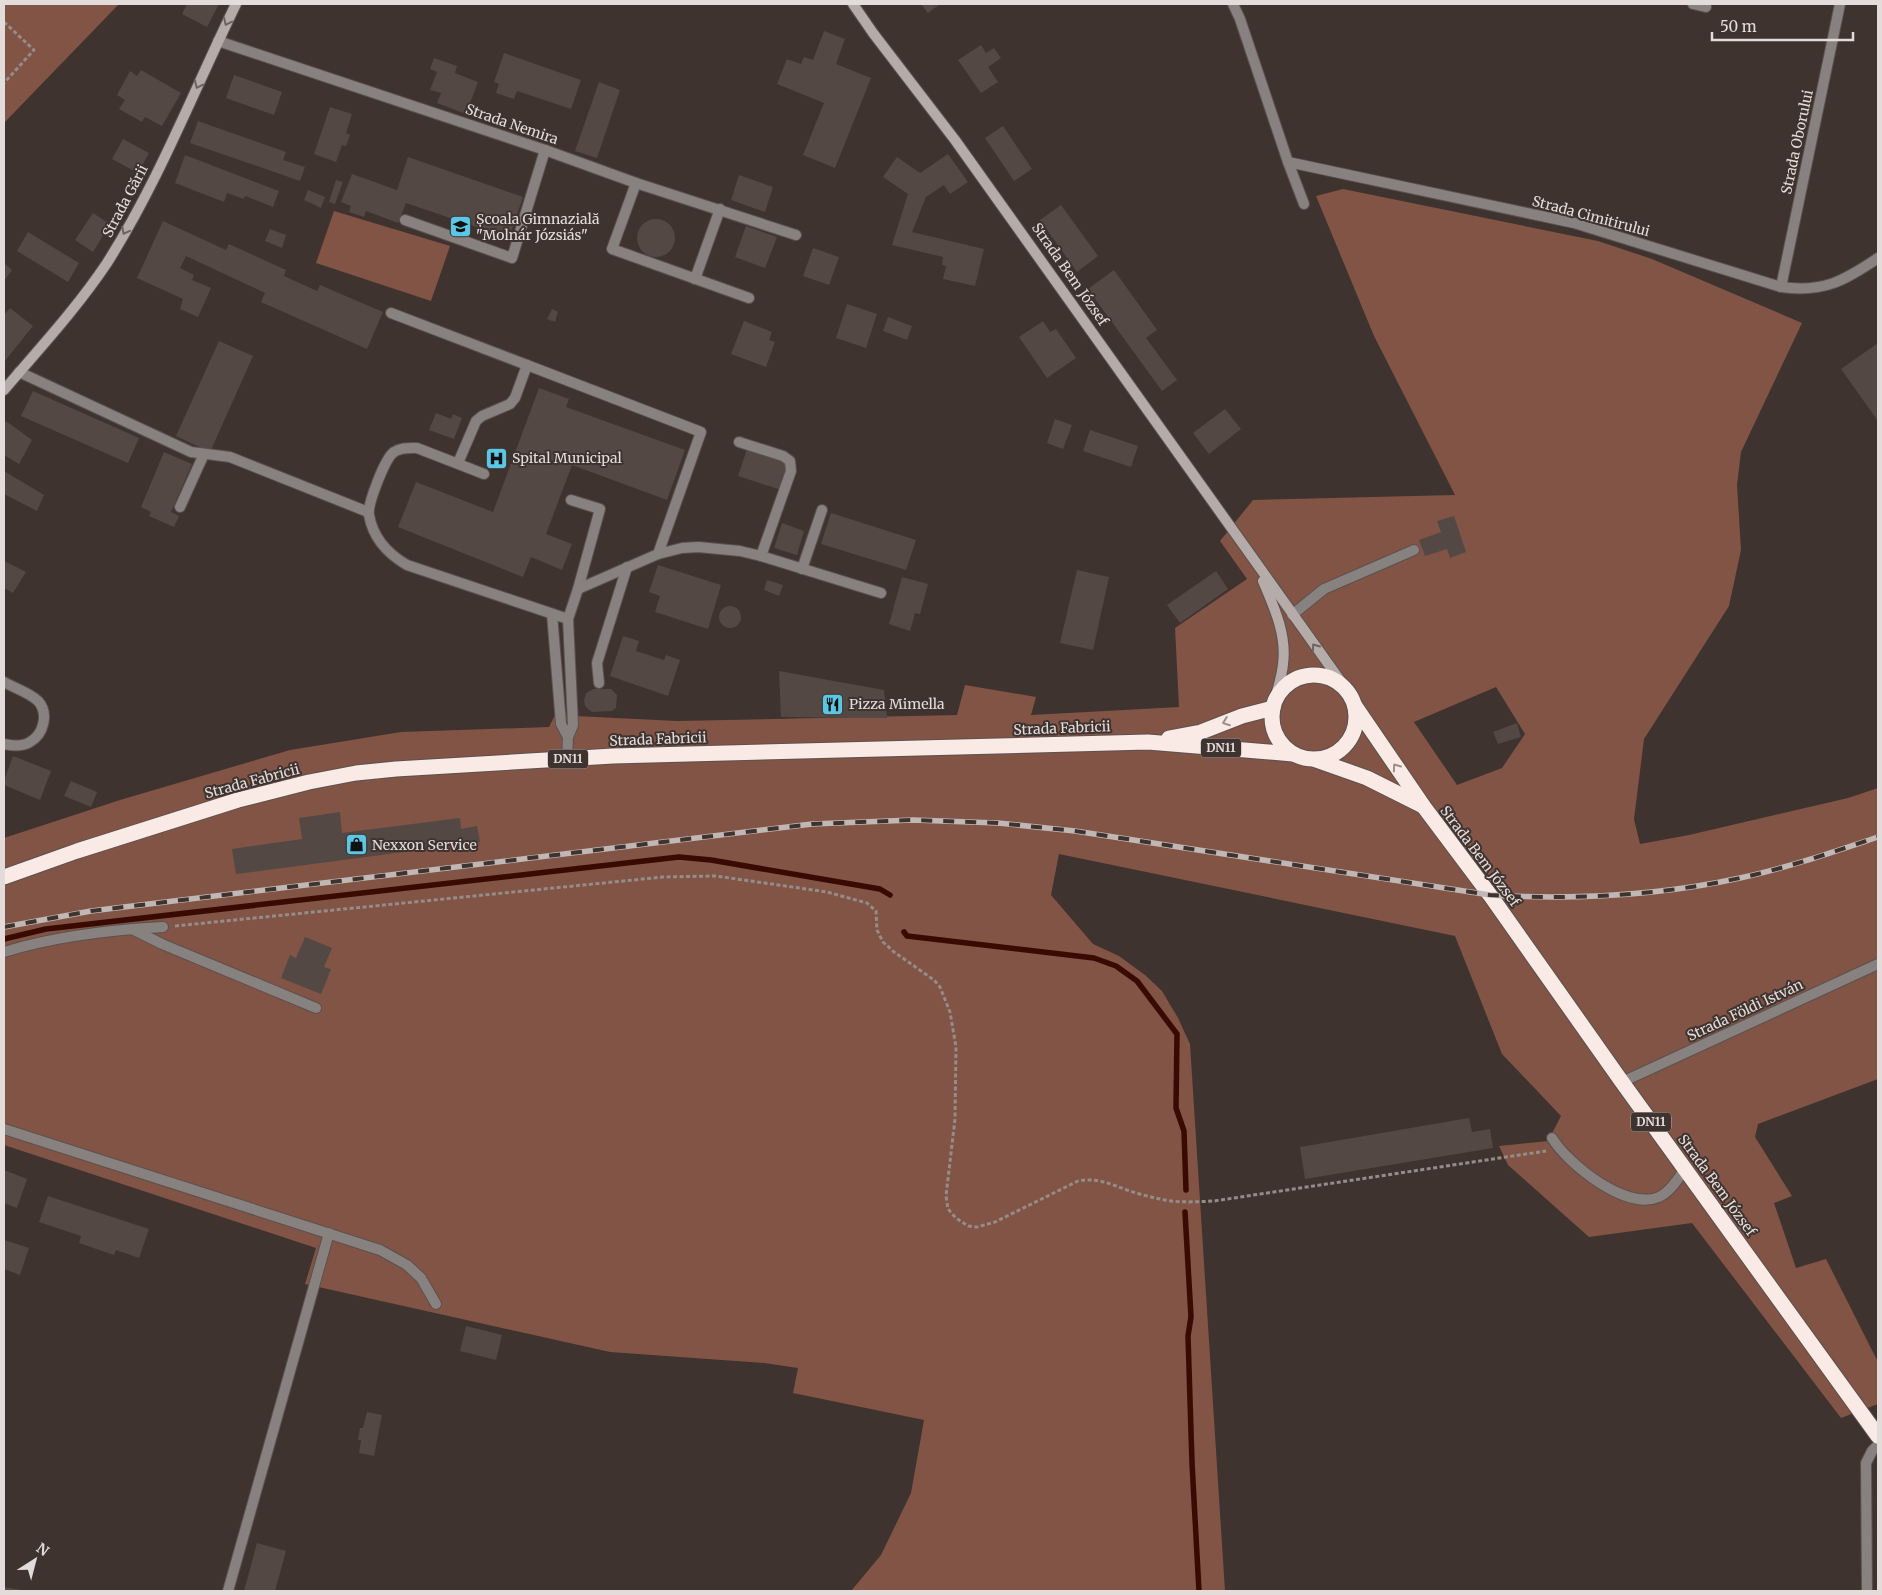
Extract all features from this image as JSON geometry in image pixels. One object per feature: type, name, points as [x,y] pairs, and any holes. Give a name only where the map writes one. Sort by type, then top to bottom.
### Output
[{"type":"highway","points":[[1293,754],[1282,744],[1274,732],[1272,717],[1273,705],[1287,684],[1297,678],[1322,675],[1344,686]]},
{"type":"highway","name":"DN11","points":[[1344,686],[1355,706]]},
{"type":"highway","name":"Strada Fabricii","points":[[1148,742],[1201,732],[1273,705]]},
{"type":"highway","points":[[1314,759],[1333,754],[1348,743],[1357,718],[1355,706]]},
{"type":"highway","name":"Strada Bem József","points":[[1355,706],[1424,807],[1490,895],[1622,1082],[1878,1436]]},
{"type":"highway","name":"Strada Fabricii","points":[[4,877],[77,851],[238,800],[309,782],[356,773],[396,769],[567,759],[1148,742],[1293,754]]},
{"type":"highway","name":"DN11","points":[[1293,754],[1314,759]]},
{"type":"highway","name":"Strada Bem József","points":[[1314,759],[1368,778],[1424,807]]},
{"type":"main road","name":"Strada Gării","points":[[4,390],[83,296],[116,247],[155,175],[236,4]]},
{"type":"main road","name":"Strada Bem József","points":[[853,4],[961,148],[1344,686]]},
{"type":"main road","name":"Strada Bem József","points":[[1257,566],[1278,618],[1283,647],[1283,664],[1273,705]]},
{"type":"street","points":[[1233,4],[1240,19],[1304,204]]},
{"type":"street","points":[[1693,4],[1706,7]]},
{"type":"street","name":"Strada Oborului","points":[[1780,286],[1840,4]]},
{"type":"street","name":"Strada Nemira","points":[[218,41],[545,150],[636,183],[796,235]]},
{"type":"street","points":[[405,220],[512,258],[545,150]]},
{"type":"street","name":"Strada Cimitirului","points":[[1288,162],[1574,223],[1780,286],[1804,289],[1832,284],[1852,276],[1878,258]]},
{"type":"street","points":[[636,183],[612,249],[748,298]]},
{"type":"street","points":[[695,279],[720,209]]},
{"type":"street","points":[[391,314],[701,432],[658,554]]},
{"type":"street","points":[[458,463],[476,421],[482,416],[510,404],[515,398],[527,365]]},
{"type":"street","points":[[19,372],[191,452],[230,457],[368,512]]},
{"type":"street","points":[[740,442],[783,456],[790,461],[791,472],[761,556]]},
{"type":"street","points":[[484,474],[416,448],[407,448],[395,452],[390,455],[383,469],[368,512],[372,529],[382,545],[398,560],[407,565],[568,620]]},
{"type":"street","points":[[180,507],[204,454]]},
{"type":"street","points":[[567,759],[568,737],[574,725],[568,620],[600,509],[572,500]]},
{"type":"street","points":[[802,569],[822,510]]},
{"type":"street","points":[[578,589],[658,554],[682,548],[698,547],[740,551],[761,556],[881,592]]},
{"type":"street","points":[[1292,615],[1324,589],[1414,550]]},
{"type":"street","points":[[599,683],[597,663],[627,567]]},
{"type":"street","points":[[552,614],[562,724],[568,737]]},
{"type":"street","points":[[4,682],[37,700],[44,715],[44,722],[41,731],[32,742],[18,746],[4,744]]},
{"type":"street","points":[[4,952],[72,936],[163,927]]},
{"type":"street","points":[[132,929],[162,944],[316,1008]]},
{"type":"street","name":"Strada Földi István","points":[[1622,1082],[1878,964]]},
{"type":"street","points":[[4,1129],[380,1250],[407,1264],[421,1278],[436,1304]]},
{"type":"street","points":[[1552,1138],[1559,1149],[1582,1171],[1630,1199],[1646,1201],[1660,1197],[1672,1187],[1685,1169]]},
{"type":"street","points":[[228,1591],[328,1234]]},
{"type":"street","points":[[1867,1591],[1866,1463],[1872,1451],[1878,1445]]},
{"type":"path","points":[[4,22],[34,50],[4,83]]},
{"type":"path","points":[[163,927],[663,877],[716,876],[827,892],[867,903],[876,911],[877,930],[883,942],[934,980],[940,987],[950,1012],[956,1047],[955,1119],[946,1196],[948,1209],[956,1218],[968,1226],[977,1227],[996,1222],[1078,1181],[1089,1179],[1102,1180],[1131,1192],[1162,1200],[1214,1201],[1559,1149]]},
{"type":"shaded area","points":[[4,4],[119,4],[4,123]]},
{"type":"shaded area","points":[[1343,189],[1598,241],[1652,259],[1802,323],[1741,452],[1737,485],[1741,550],[1729,606],[1644,739],[1634,819],[1640,844],[1689,835],[1848,798],[1878,788],[1878,1079],[1758,1124],[1755,1137],[1792,1196],[1774,1203],[1796,1268],[1826,1259],[1878,1362],[1878,1404],[1841,1418],[1692,1223],[1589,1237],[1508,1165],[1499,1146],[1548,1141],[1561,1116],[1502,1054],[1455,936],[1059,854],[1051,895],[1093,944],[1119,956],[1145,975],[1162,991],[1178,1018],[1190,1044],[1225,1591],[851,1591],[881,1555],[911,1493],[924,1420],[793,1393],[798,1368],[764,1363],[610,1352],[305,1284],[316,1248],[4,1145],[4,838],[120,800],[290,750],[401,732],[549,727],[555,715],[677,721],[957,715],[965,685],[1036,697],[1031,715],[1179,707],[1175,628],[1247,579],[1220,541],[1253,500],[1455,495],[1374,336],[1316,196]],"holes":[[[1496,687],[1525,734],[1502,768],[1457,785],[1414,722]]]},
{"type":"shaded area","points":[[334,211],[450,246],[431,301],[316,263]]},
{"type":"building","points":[[187,4],[219,4],[207,27],[182,14]]},
{"type":"building","points":[[921,4],[940,4],[928,13]]},
{"type":"building","points":[[824,31],[845,39],[836,64],[871,78],[835,168],[803,155],[824,103],[777,84],[787,59],[801,64],[804,57],[813,60]]},
{"type":"building","points":[[981,45],[986,53],[994,48],[1001,58],[988,67],[998,82],[981,93],[958,60]]},
{"type":"building","points":[[504,53],[581,80],[571,109],[517,91],[514,99],[496,93],[499,84],[494,82]]},
{"type":"building","points":[[434,58],[457,66],[455,73],[478,82],[466,114],[437,103],[441,93],[430,90],[437,72],[430,69]]},
{"type":"building","points":[[141,70],[181,93],[162,126],[145,117],[142,122],[119,109],[125,100],[117,95],[130,71],[137,76]]},
{"type":"building","points":[[234,75],[282,92],[274,115],[226,98]]},
{"type":"building","points":[[599,82],[620,90],[597,158],[575,151]]},
{"type":"building","points":[[330,107],[352,114],[346,133],[350,135],[346,146],[342,145],[336,162],[314,154]]},
{"type":"building","points":[[198,121],[286,152],[283,160],[305,167],[300,181],[190,143]]},
{"type":"building","points":[[1003,126],[1032,169],[1014,181],[985,138]]},
{"type":"building","points":[[123,139],[149,153],[138,173],[112,159]]},
{"type":"building","points":[[948,154],[968,182],[950,194],[944,185],[926,197],[912,232],[984,249],[975,286],[943,279],[946,266],[942,265],[943,257],[892,245],[908,194],[883,177],[897,157],[920,173]]},
{"type":"building","points":[[185,155],[279,191],[273,207],[245,196],[244,199],[227,193],[224,202],[175,183]]},
{"type":"building","points":[[408,157],[523,197],[509,238],[406,203],[398,223],[366,211],[364,217],[349,212],[351,206],[341,202],[352,174],[397,190]]},
{"type":"building","points":[[739,175],[773,187],[765,212],[731,200]]},
{"type":"building","points":[[336,180],[343,182],[335,204],[329,202]]},
{"type":"building","points":[[308,190],[325,197],[321,208],[304,200]]},
{"type":"building","points":[[1061,205],[1098,256],[1077,272],[1040,220]]},
{"type":"building","points":[[93,213],[110,224],[93,252],[75,240]]},
{"type":"building","points":[[656,219],[669,225],[675,238],[669,251],[656,257],[643,251],[637,238],[643,225]]},
{"type":"building","points":[[163,221],[226,250],[229,244],[286,270],[284,276],[317,291],[320,285],[383,312],[367,349],[261,302],[265,293],[186,256],[180,268],[194,275],[192,280],[211,288],[198,317],[180,309],[183,299],[137,278]]},
{"type":"building","points":[[746,226],[777,237],[765,268],[735,257]]},
{"type":"building","points":[[270,229],[286,235],[282,248],[265,241]]},
{"type":"building","points":[[28,232],[79,263],[68,282],[17,251]]},
{"type":"building","points":[[813,248],[839,257],[829,285],[803,276]]},
{"type":"building","points":[[4,263],[12,270],[4,281]]},
{"type":"building","points":[[1114,270],[1157,330],[1146,338],[1177,380],[1162,391],[1088,289]]},
{"type":"building","points":[[847,304],[877,314],[866,348],[836,338]]},
{"type":"building","points":[[10,308],[33,326],[4,362],[4,315]]},
{"type":"building","points":[[552,309],[558,312],[555,322],[547,319]]},
{"type":"building","points":[[888,317],[912,326],[907,340],[883,331]]},
{"type":"building","points":[[744,321],[772,332],[769,340],[775,342],[766,367],[731,354]]},
{"type":"building","points":[[1043,321],[1050,332],[1056,329],[1076,358],[1047,378],[1019,337]]},
{"type":"building","points":[[219,341],[253,356],[210,452],[176,436]]},
{"type":"building","points":[[1878,343],[1878,421],[1841,369]]},
{"type":"building","points":[[539,388],[569,399],[566,407],[685,450],[667,500],[572,465],[546,534],[572,544],[562,570],[531,557],[523,577],[398,527],[416,482],[493,512]]},
{"type":"building","points":[[33,391],[139,438],[128,463],[21,416]]},
{"type":"building","points":[[1225,409],[1241,429],[1209,454],[1193,433]]},
{"type":"building","points":[[436,413],[451,419],[453,414],[462,418],[454,439],[429,430]]},
{"type":"building","points":[[1055,419],[1072,425],[1063,449],[1047,443]]},
{"type":"building","points":[[6,421],[32,440],[19,464],[4,455],[4,424]]},
{"type":"building","points":[[1090,430],[1138,446],[1131,467],[1083,451]]},
{"type":"building","points":[[747,449],[789,463],[781,490],[738,476]]},
{"type":"building","points":[[164,452],[192,464],[171,512],[179,516],[174,527],[149,516],[151,512],[141,507]]},
{"type":"building","points":[[4,471],[44,495],[37,511],[4,494]]},
{"type":"building","points":[[831,513],[916,540],[906,570],[821,544]]},
{"type":"building","points":[[1454,516],[1466,552],[1450,558],[1447,549],[1425,556],[1419,540],[1441,532],[1437,521]]},
{"type":"building","points":[[782,523],[804,531],[797,555],[774,548]]},
{"type":"building","points":[[4,561],[26,572],[13,593],[4,588]]},
{"type":"building","points":[[658,565],[721,585],[708,629],[655,612],[660,596],[649,592]]},
{"type":"building","points":[[1077,570],[1109,577],[1093,650],[1060,643]]},
{"type":"building","points":[[1216,571],[1228,589],[1180,623],[1167,605]]},
{"type":"building","points":[[902,577],[928,584],[920,614],[915,613],[910,631],[889,624]]},
{"type":"building","points":[[767,580],[783,585],[779,596],[764,590]]},
{"type":"building","points":[[730,606],[740,613],[741,617],[734,627],[730,628],[720,621],[719,617],[726,607]]},
{"type":"building","points":[[623,636],[639,641],[636,651],[664,660],[666,655],[680,660],[668,696],[610,676]]},
{"type":"building","name":"Pizza Mimella","points":[[779,671],[884,690],[887,718],[781,717]]},
{"type":"building","points":[[593,689],[611,689],[617,695],[616,708],[612,711],[592,712],[588,709],[585,706],[584,700],[586,693]]},
{"type":"building","points":[[1517,723],[1521,737],[1498,744],[1493,732]]},
{"type":"building","points":[[13,756],[51,771],[40,800],[4,785]]},
{"type":"building","points":[[71,781],[97,792],[91,807],[64,796]]},
{"type":"building","name":"Nexxon Service","points":[[340,812],[342,833],[460,818],[461,829],[477,826],[480,842],[236,874],[232,849],[302,839],[299,818]]},
{"type":"building","points":[[305,937],[332,948],[324,967],[331,969],[321,994],[281,978],[290,955],[296,958]]},
{"type":"building","points":[[1469,1118],[1472,1132],[1490,1129],[1493,1148],[1305,1179],[1300,1147]]},
{"type":"building","points":[[4,1170],[27,1179],[17,1208],[4,1203]]},
{"type":"building","points":[[48,1196],[149,1229],[139,1258],[116,1250],[114,1255],[79,1243],[81,1236],[39,1222]]},
{"type":"building","points":[[4,1240],[29,1248],[20,1275],[4,1269]]},
{"type":"building","points":[[466,1326],[502,1335],[496,1360],[460,1351]]},
{"type":"building","points":[[367,1412],[382,1415],[374,1456],[359,1453],[361,1440],[358,1440],[360,1428],[363,1428]]},
{"type":"building","points":[[257,1543],[286,1551],[275,1591],[244,1591]]},
{"type":"building","points":[[4,1587],[21,1590],[21,1591],[4,1591]]},
{"type":"waterway","points":[[4,939],[46,929],[679,857],[711,860],[880,889],[890,895]]},
{"type":"waterway","points":[[904,932],[907,936],[1094,958],[1116,966],[1137,981],[1177,1034],[1176,1108],[1184,1131],[1186,1190]]},
{"type":"waterway","points":[[1185,1212],[1191,1317],[1188,1336],[1192,1463],[1199,1591]]},
{"type":"railway","points":[[4,927],[91,911],[812,824],[913,820],[998,823],[1075,831],[1490,895],[1553,897],[1647,893],[1709,884],[1775,869],[1878,837]]},
{"type":"place","name":"Școala Gimnazială \"Molnár Józsiás\"","points":[[460,227]]},
{"type":"place","name":"Spital Municipal","points":[[496,458]]},
{"type":"place","name":"Pizza Mimella","points":[[833,704]]},
{"type":"place","name":"Nexxon Service","points":[[356,845]]}]
